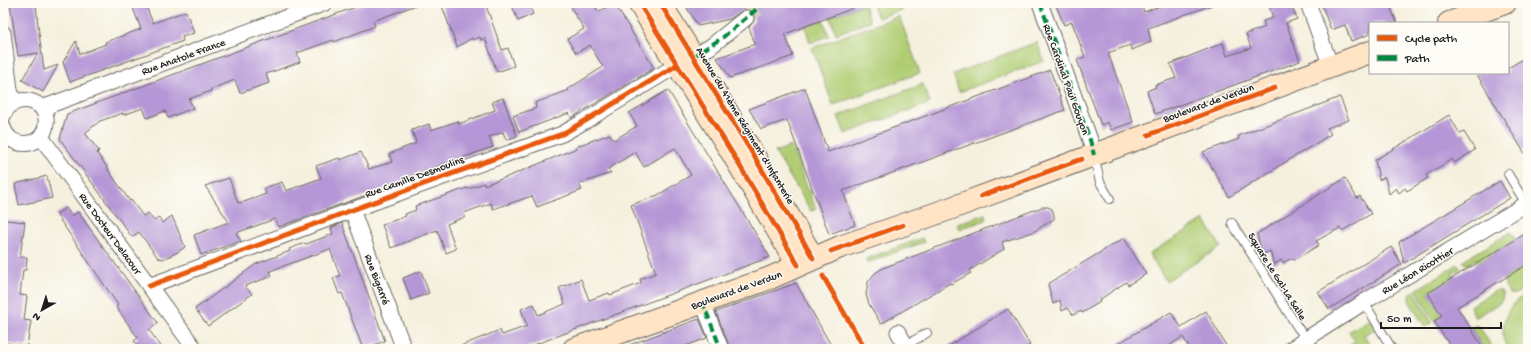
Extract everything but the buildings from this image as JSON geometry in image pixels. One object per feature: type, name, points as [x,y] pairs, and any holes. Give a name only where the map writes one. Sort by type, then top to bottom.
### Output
[{"type":"main road","name":"Avenue du 41ème Régiment d'Infanterie","points":[[639,3],[685,61],[754,156],[806,262]]},
{"type":"main road","name":"Avenue du 41ème Régiment d'Infanterie","points":[[660,3],[685,61]]},
{"type":"main road","points":[[1452,22],[1506,3]]},
{"type":"main road","name":"Boulevard de Verdun","points":[[574,349],[702,301],[770,278],[840,247],[1094,155],[1369,52]]},
{"type":"street","name":"Rue Anatole France","points":[[42,108],[325,3]]},
{"type":"street","name":"Rue Cardinal Paul Gouyon","points":[[1040,3],[1094,155]]},
{"type":"street","points":[[1308,3],[1331,67]]},
{"type":"street","points":[[685,61],[710,47],[746,18]]},
{"type":"street","points":[[3,33],[10,90],[14,102]]},
{"type":"street","name":"Rue Camille Desmoulins","points":[[149,286],[352,210],[562,134],[685,61]]},
{"type":"street","points":[[3,116],[8,106],[14,102],[19,100],[32,101],[42,108],[46,115],[47,122],[41,137],[28,144],[20,144],[4,136]]},
{"type":"street","name":"Rue Docteur Delacour","points":[[41,137],[195,349]]},
{"type":"street","name":"Rue Léon Ricottier","points":[[1291,349],[1311,344],[1364,302],[1527,204]]},
{"type":"street","name":"Rue Bigarré","points":[[352,210],[404,349]]},
{"type":"street","points":[[702,301],[721,349]]},
{"type":"street","points":[[898,332],[907,347]]},
{"type":"lane","points":[[1094,155],[1100,182],[1110,199]]},
{"type":"lane","points":[[1508,174],[1527,204]]},
{"type":"lane","name":"Square Le Gal-La Salle","points":[[1232,222],[1298,328],[1311,344]]},
{"type":"lane","points":[[1364,302],[1392,349]]},
{"type":"lane","points":[[907,347],[927,333]]},
{"type":"green space","points":[[872,3],[902,3],[904,9],[878,18]]},
{"type":"green space","points":[[864,4],[870,21],[836,34],[830,17]]},
{"type":"green space","points":[[899,16],[920,73],[833,105],[812,48]]},
{"type":"green space","points":[[823,20],[829,36],[810,43],[805,26]]},
{"type":"green space","points":[[1037,42],[1044,61],[959,92],[953,74]]},
{"type":"green space","points":[[923,84],[930,103],[845,134],[838,116]]},
{"type":"green space","points":[[791,146],[816,209],[811,211],[775,152]]},
{"type":"green space","points":[[985,214],[986,220],[959,229],[957,224]]},
{"type":"green space","points":[[1204,220],[1221,247],[1166,281],[1149,254]]},
{"type":"green space","points":[[1511,232],[1516,240],[1478,263],[1476,259],[1466,265],[1463,261]]},
{"type":"green space","points":[[922,238],[924,242],[867,263],[866,259]]},
{"type":"green space","points":[[1458,264],[1461,268],[1452,274],[1454,277],[1442,316],[1434,321],[1416,290]]},
{"type":"green space","points":[[1522,267],[1528,276],[1528,287],[1515,294],[1510,294],[1505,287],[1503,279]]},
{"type":"green space","points":[[1497,290],[1501,291],[1503,296],[1501,302],[1475,318],[1470,306]]},
{"type":"green space","points":[[1414,291],[1432,323],[1425,327],[1409,301],[1411,293]]},
{"type":"green space","points":[[1528,294],[1528,349],[1508,349],[1503,337],[1505,318],[1515,302]]},
{"type":"green space","points":[[1369,320],[1377,328],[1364,335],[1373,349],[1353,349],[1350,344],[1355,341],[1349,331]]},
{"type":"green space","points":[[1478,324],[1493,349],[1484,349],[1471,328]]},
{"type":"tunnel","points":[[746,18],[764,3]]},
{"type":"marked path","points":[[692,57],[722,38],[764,3]]},
{"type":"marked path","points":[[1040,3],[1090,140],[1094,155]]},
{"type":"marked path","points":[[702,301],[721,349]]},
{"type":"cycle path","points":[[639,3],[734,156],[798,265]]},
{"type":"cycle path","points":[[660,3],[754,156],[813,258]]},
{"type":"cycle path","points":[[149,286],[352,210],[562,134],[677,65]]},
{"type":"cycle path","points":[[1148,135],[1275,88]]},
{"type":"cycle path","points":[[981,196],[1082,159]]},
{"type":"cycle path","points":[[831,251],[903,225]]},
{"type":"cycle path","points":[[823,276],[865,349]]}]
